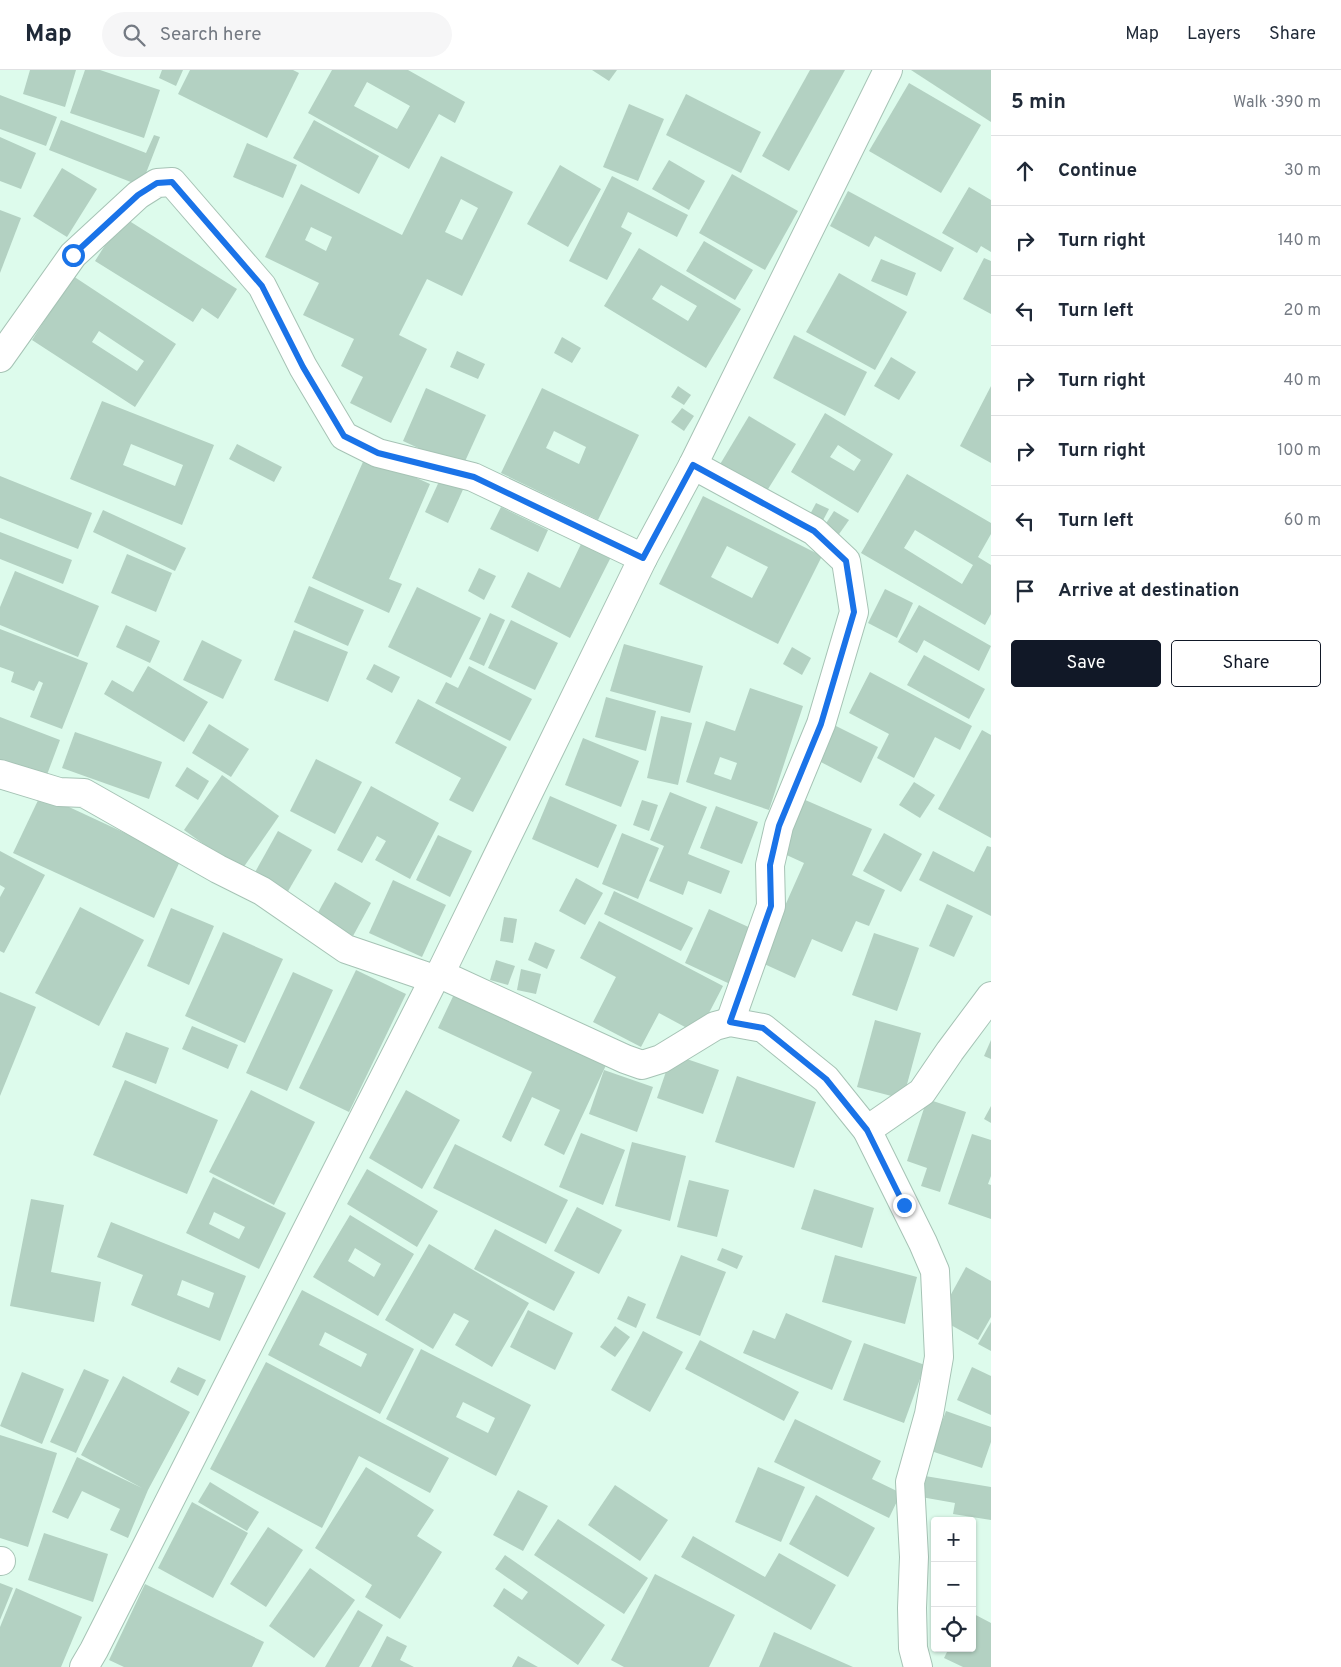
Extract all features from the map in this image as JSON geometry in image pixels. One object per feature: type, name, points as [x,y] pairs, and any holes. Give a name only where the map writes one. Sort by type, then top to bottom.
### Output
[{"type":"street","points":[[84,1667],[108,1624],[437,977],[643,558],[693,465],[888,70]]},
{"type":"street","points":[[0,358],[73,255],[138,195],[157,183],[172,182],[262,286],[303,367],[344,436],[378,453],[474,477],[643,558]]},
{"type":"street","points":[[693,465],[814,531],[846,561],[854,612],[821,724],[779,826],[770,865],[771,906],[730,1022]]},
{"type":"street","points":[[0,774],[59,792],[84,793],[218,869],[262,891],[346,949],[437,977],[625,1059],[642,1065],[661,1059],[715,1026],[730,1022],[763,1028],[826,1079],[867,1130],[935,1271],[939,1357],[929,1414],[910,1482],[914,1557],[913,1648],[918,1667]]},
{"type":"street","points":[[867,1130],[922,1092],[991,996]]},
{"type":"building","points":[[30,70],[76,70],[65,107],[23,94]]},
{"type":"building","points":[[85,70],[100,70],[160,90],[144,138],[70,113]]},
{"type":"building","points":[[162,70],[183,70],[176,86],[159,78]]},
{"type":"building","points":[[190,70],[293,70],[299,73],[267,138],[178,94]]},
{"type":"building","points":[[332,70],[408,70],[465,102],[455,123],[439,114],[409,169],[308,113]],"holes":[[[367,82],[410,106],[397,129],[354,106]]]},
{"type":"building","points":[[592,70],[617,70],[609,81]]},
{"type":"building","points":[[810,70],[845,70],[789,171],[762,156]]},
{"type":"building","points":[[911,70],[991,70],[991,122]]},
{"type":"building","points":[[909,83],[981,125],[941,193],[869,151]]},
{"type":"building","points":[[686,94],[761,132],[741,173],[666,135]]},
{"type":"building","points":[[0,95],[57,117],[46,146],[0,129]]},
{"type":"building","points":[[629,104],[664,119],[638,181],[603,167]]},
{"type":"building","points":[[61,120],[146,153],[154,135],[160,137],[141,186],[49,150]]},
{"type":"building","points":[[314,120],[379,156],[359,194],[293,158]]},
{"type":"building","points":[[0,137],[36,153],[21,189],[0,181]]},
{"type":"building","points":[[247,143],[297,165],[283,198],[233,177]]},
{"type":"building","points":[[441,156],[513,192],[462,296],[427,279],[399,335],[427,349],[391,423],[350,403],[363,377],[341,366],[354,339],[303,315],[319,283],[265,257],[301,184],[402,235]],"holes":[[[461,199],[478,208],[462,240],[445,232]],[[311,227],[332,237],[326,251],[305,240]]]},
{"type":"building","points":[[669,160],[705,181],[689,210],[652,189]]},
{"type":"building","points":[[560,165],[601,189],[568,247],[527,224]]},
{"type":"building","points":[[62,168],[97,189],[67,237],[33,216]]},
{"type":"building","points":[[732,174],[798,211],[765,270],[699,233]]},
{"type":"building","points":[[612,176],[688,215],[677,237],[628,212],[621,227],[632,233],[607,280],[569,261]]},
{"type":"building","points":[[969,187],[991,200],[991,252],[981,246],[977,253],[942,233]]},
{"type":"building","points":[[848,191],[954,248],[941,272],[875,236],[869,247],[830,226]]},
{"type":"building","points":[[0,210],[21,218],[0,273]]},
{"type":"building","points":[[123,217],[237,289],[218,319],[202,308],[193,322],[95,261]]},
{"type":"building","points":[[704,241],[753,270],[735,300],[686,271]]},
{"type":"building","points":[[639,248],[741,309],[706,368],[604,306]],"holes":[[[661,285],[697,306],[688,321],[652,299]]]},
{"type":"building","points":[[984,258],[991,261],[991,314],[963,299]]},
{"type":"building","points":[[881,259],[916,273],[907,296],[871,281]]},
{"type":"building","points":[[839,273],[907,312],[875,370],[806,332]]},
{"type":"building","points":[[73,276],[176,344],[135,407],[32,340]],"holes":[[[99,331],[144,361],[137,371],[92,342]]]},
{"type":"building","points":[[794,335],[867,372],[845,416],[773,378]]},
{"type":"building","points":[[562,337],[581,348],[572,363],[554,353]]},
{"type":"building","points":[[457,351],[485,364],[478,379],[450,367]]},
{"type":"building","points":[[891,357],[916,372],[899,400],[874,386]]},
{"type":"building","points":[[678,386],[691,395],[684,405],[671,397]]},
{"type":"building","points":[[991,386],[991,463],[960,446]]},
{"type":"building","points":[[426,388],[486,415],[462,468],[403,441]]},
{"type":"building","points":[[542,388],[639,435],[598,520],[501,473]],"holes":[[[554,431],[586,447],[579,464],[546,448]]]},
{"type":"building","points":[[102,401],[214,445],[182,525],[70,479]],"holes":[[[131,444],[183,465],[175,486],[123,465]]]},
{"type":"building","points":[[682,408],[694,416],[684,431],[671,422]]},
{"type":"building","points":[[825,413],[893,454],[858,513],[791,472]],"holes":[[[838,445],[861,460],[854,471],[830,457]]]},
{"type":"building","points":[[749,416],[796,444],[765,494],[719,466]]},
{"type":"building","points":[[237,444],[282,467],[274,482],[229,459]]},
{"type":"building","points":[[366,455],[430,484],[389,579],[402,584],[389,613],[312,578]]},
{"type":"building","points":[[907,474],[991,523],[991,534],[978,557],[991,565],[991,614],[985,625],[861,553]],"holes":[[[915,530],[973,565],[962,584],[904,548]]]},
{"type":"building","points":[[442,475],[465,485],[448,523],[425,512]]},
{"type":"building","points":[[0,476],[92,513],[78,549],[0,518]]},
{"type":"building","points":[[703,496],[822,556],[778,644],[659,584]],"holes":[[[727,546],[768,567],[752,598],[711,577]]]},
{"type":"building","points":[[816,503],[829,509],[820,526],[807,520]]},
{"type":"building","points":[[501,507],[548,530],[538,552],[490,529]]},
{"type":"building","points":[[103,510],[186,548],[175,571],[93,532]]},
{"type":"building","points":[[834,511],[849,520],[837,537],[823,528]]},
{"type":"building","points":[[0,532],[72,560],[63,584],[0,559]]},
{"type":"building","points":[[582,542],[611,557],[570,638],[511,607],[528,572],[560,588]]},
{"type":"building","points":[[127,554],[172,573],[156,612],[111,593]]},
{"type":"building","points":[[479,568],[496,576],[484,600],[468,591]]},
{"type":"building","points":[[15,571],[99,606],[78,657],[0,625],[0,607]]},
{"type":"building","points":[[309,586],[364,610],[348,646],[294,622]]},
{"type":"building","points":[[417,587],[481,618],[451,678],[388,647]]},
{"type":"building","points":[[885,589],[913,603],[897,638],[868,623]]},
{"type":"building","points":[[919,605],[991,646],[979,671],[924,640],[917,653],[898,642]]},
{"type":"building","points":[[490,613],[505,620],[484,666],[469,659]]},
{"type":"building","points":[[511,620],[558,643],[535,690],[488,668]]},
{"type":"building","points":[[126,625],[160,641],[150,663],[116,647]]},
{"type":"building","points":[[0,629],[88,663],[62,729],[30,717],[43,683],[39,681],[34,691],[11,682],[14,672],[0,667]]},
{"type":"building","points":[[294,630],[348,652],[328,702],[274,680]]},
{"type":"building","points":[[202,640],[242,660],[223,699],[183,680]]},
{"type":"building","points":[[624,644],[703,666],[690,713],[610,691]]},
{"type":"building","points":[[792,647],[811,658],[802,675],[783,664]]},
{"type":"building","points":[[924,655],[985,689],[969,719],[907,685]]},
{"type":"building","points":[[374,664],[400,677],[392,693],[366,679]]},
{"type":"building","points":[[148,666],[208,702],[184,742],[104,694],[112,680],[133,692]]},
{"type":"building","points":[[469,666],[532,699],[510,741],[435,703],[446,682],[458,688]]},
{"type":"building","points":[[870,672],[972,726],[960,750],[935,737],[914,778],[877,758],[889,734],[849,713]]},
{"type":"building","points":[[750,688],[803,706],[769,810],[686,782],[706,721],[735,731]],"holes":[[[720,757],[737,763],[731,780],[714,774]]]},
{"type":"building","points":[[606,697],[656,711],[646,751],[595,737]]},
{"type":"building","points":[[418,699],[507,747],[473,812],[449,800],[461,778],[395,743]]},
{"type":"building","points":[[661,716],[692,723],[678,785],[647,778]]},
{"type":"building","points":[[0,717],[60,740],[45,780],[0,763]]},
{"type":"building","points":[[209,724],[249,749],[231,777],[192,753]]},
{"type":"building","points":[[834,725],[878,747],[861,783],[817,760]]},
{"type":"building","points":[[982,730],[991,735],[991,838],[938,809]]},
{"type":"building","points":[[75,732],[162,762],[149,799],[62,768]]},
{"type":"building","points":[[583,738],[639,761],[621,807],[565,785]]},
{"type":"building","points":[[316,759],[362,782],[335,834],[290,811]]},
{"type":"building","points":[[187,767],[209,781],[198,800],[175,786]]},
{"type":"building","points":[[222,775],[279,816],[241,871],[184,830]]},
{"type":"building","points":[[914,782],[935,795],[920,818],[899,805]]},
{"type":"building","points":[[371,786],[439,823],[410,879],[375,860],[386,841],[377,836],[362,863],[337,850]]},
{"type":"building","points":[[670,792],[707,807],[688,854],[730,871],[721,894],[688,881],[683,895],[649,881],[664,846],[650,840]]},
{"type":"building","points":[[41,794],[181,859],[154,918],[13,853]]},
{"type":"building","points":[[550,796],[617,825],[598,868],[532,839]]},
{"type":"building","points":[[803,799],[872,829],[852,875],[885,890],[869,926],[856,921],[842,952],[812,939],[795,978],[760,962],[804,863],[780,852]]},
{"type":"building","points":[[642,800],[658,805],[649,831],[633,825]]},
{"type":"building","points":[[716,806],[758,822],[742,864],[700,848]]},
{"type":"building","points":[[278,831],[312,850],[287,893],[254,874]]},
{"type":"building","points":[[622,833],[659,848],[638,899],[602,884]]},
{"type":"building","points":[[884,833],[922,854],[901,892],[863,871]]},
{"type":"building","points":[[438,835],[472,851],[450,897],[416,880]]},
{"type":"building","points":[[987,846],[991,847],[991,916],[919,880],[933,851],[974,872]]},
{"type":"building","points":[[0,851],[45,875],[4,953],[0,951],[0,897],[5,888],[0,885]]},
{"type":"building","points":[[576,878],[603,893],[585,925],[559,911]]},
{"type":"building","points":[[393,880],[446,905],[422,957],[369,933]]},
{"type":"building","points":[[335,882],[371,903],[353,936],[316,916]]},
{"type":"building","points":[[614,891],[693,928],[681,951],[604,914]]},
{"type":"building","points":[[947,904],[973,916],[954,957],[929,946]]},
{"type":"building","points":[[80,907],[144,940],[99,1026],[35,993]]},
{"type":"building","points":[[171,908],[214,926],[189,985],[147,966]]},
{"type":"building","points":[[709,909],[755,930],[730,984],[685,963]]},
{"type":"building","points":[[504,917],[517,919],[513,943],[500,941]]},
{"type":"building","points":[[599,921],[723,986],[698,1034],[659,1013],[641,1047],[593,1022],[616,977],[580,958]]},
{"type":"building","points":[[223,932],[283,959],[245,1043],[185,1016]]},
{"type":"building","points":[[874,933],[919,948],[897,1011],[852,995]]},
{"type":"building","points":[[535,942],[555,950],[547,969],[528,960]]},
{"type":"building","points":[[496,960],[515,966],[508,985],[490,980]]},
{"type":"building","points":[[521,969],[541,974],[536,994],[517,990]]},
{"type":"building","points":[[356,970],[406,994],[349,1112],[299,1088]]},
{"type":"building","points":[[293,972],[333,990],[287,1091],[246,1073]]},
{"type":"building","points":[[457,988],[608,1061],[564,1155],[544,1145],[560,1110],[532,1097],[511,1142],[502,1137],[532,1072],[438,1028]]},
{"type":"building","points":[[0,992],[36,1007],[0,1096]]},
{"type":"building","points":[[875,1020],[921,1033],[903,1099],[857,1087]]},
{"type":"building","points":[[192,1026],[238,1045],[228,1069],[182,1049]]},
{"type":"building","points":[[126,1032],[169,1048],[156,1084],[112,1067]]},
{"type":"building","points":[[991,1040],[991,1059],[984,1056]]},
{"type":"building","points":[[672,1054],[719,1070],[703,1114],[657,1098]]},
{"type":"building","points":[[604,1070],[653,1087],[637,1132],[589,1114]]},
{"type":"building","points":[[737,1076],[816,1102],[794,1168],[715,1142]]},
{"type":"building","points":[[125,1080],[218,1120],[187,1194],[93,1155]]},
{"type":"building","points":[[251,1090],[315,1122],[274,1205],[209,1172]]},
{"type":"building","points":[[406,1090],[460,1120],[422,1189],[369,1158]]},
{"type":"building","points":[[927,1099],[966,1112],[940,1192],[921,1186],[927,1168],[907,1161]]},
{"type":"building","points":[[991,1106],[991,1123],[984,1119]]},
{"type":"building","points":[[581,1133],[625,1150],[603,1205],[559,1187]]},
{"type":"building","points":[[972,1134],[991,1140],[991,1176],[988,1184],[991,1185],[991,1219],[948,1204]]},
{"type":"building","points":[[632,1142],[686,1156],[670,1221],[615,1206]]},
{"type":"building","points":[[455,1144],[568,1200],[546,1244],[433,1188]]},
{"type":"building","points":[[367,1169],[438,1211],[417,1247],[347,1204]]},
{"type":"building","points":[[213,1177],[286,1213],[259,1269],[186,1233]],"holes":[[[214,1212],[245,1227],[239,1239],[209,1224]]]},
{"type":"building","points":[[689,1180],[729,1190],[717,1237],[677,1227]]},
{"type":"building","points":[[814,1189],[874,1208],[862,1248],[801,1229]]},
{"type":"building","points":[[31,1199],[64,1205],[51,1272],[101,1282],[94,1322],[10,1306]]},
{"type":"building","points":[[577,1207],[622,1230],[599,1274],[554,1251]]},
{"type":"building","points":[[350,1215],[414,1254],[378,1316],[313,1277]],"holes":[[[355,1248],[381,1264],[374,1277],[348,1261]]]},
{"type":"building","points":[[111,1222],[246,1276],[220,1341],[131,1305],[143,1275],[97,1257]],"holes":[[[182,1280],[214,1293],[209,1308],[177,1295]]]},
{"type":"building","points":[[495,1229],[575,1272],[554,1311],[474,1269]]},
{"type":"building","points":[[429,1244],[529,1303],[492,1367],[455,1345],[469,1321],[454,1313],[433,1349],[385,1320]]},
{"type":"building","points":[[722,1248],[743,1256],[737,1269],[717,1260]]},
{"type":"building","points":[[681,1255],[726,1272],[700,1336],[656,1318]]},
{"type":"building","points":[[835,1255],[917,1277],[905,1324],[822,1302]]},
{"type":"building","points":[[966,1267],[991,1281],[991,1317],[978,1340],[938,1318]]},
{"type":"building","points":[[302,1290],[414,1349],[380,1414],[268,1355]],"holes":[[[325,1332],[367,1354],[361,1367],[319,1345]]]},
{"type":"building","points":[[628,1296],[646,1304],[636,1328],[617,1319]]},
{"type":"building","points":[[528,1310],[573,1333],[555,1370],[510,1347]]},
{"type":"building","points":[[786,1313],[852,1341],[832,1390],[743,1353],[753,1330],[775,1339]]},
{"type":"building","points":[[991,1322],[991,1351],[978,1344]]},
{"type":"building","points":[[615,1326],[630,1337],[615,1357],[600,1347]]},
{"type":"building","points":[[643,1331],[683,1352],[650,1412],[611,1390]]},
{"type":"building","points":[[700,1340],[799,1392],[784,1421],[685,1369]]},
{"type":"building","points":[[864,1343],[925,1365],[904,1423],[843,1400]]},
{"type":"building","points":[[421,1349],[531,1405],[496,1476],[386,1419]],"holes":[[[463,1402],[495,1418],[488,1433],[456,1417]]]},
{"type":"building","points":[[266,1362],[449,1458],[430,1493],[359,1456],[322,1528],[210,1469]]},
{"type":"building","points":[[178,1367],[206,1380],[198,1396],[170,1382]]},
{"type":"building","points":[[972,1367],[991,1376],[991,1415],[957,1400]]},
{"type":"building","points":[[84,1369],[109,1380],[76,1453],[50,1442]]},
{"type":"building","points":[[22,1372],[64,1389],[42,1444],[0,1426]]},
{"type":"building","points":[[123,1376],[190,1412],[148,1490],[128,1538],[110,1530],[120,1509],[82,1491],[68,1519],[52,1512],[77,1457],[142,1488],[81,1455]]},
{"type":"building","points":[[946,1411],[991,1427],[991,1442],[982,1468],[931,1451]]},
{"type":"building","points":[[795,1419],[881,1461],[872,1479],[901,1493],[889,1518],[774,1462]]},
{"type":"building","points":[[0,1435],[57,1453],[28,1547],[0,1538]]},
{"type":"building","points":[[366,1467],[434,1510],[417,1536],[442,1552],[400,1619],[365,1597],[372,1585],[315,1548]]},
{"type":"building","points":[[758,1467],[805,1487],[781,1542],[735,1522]]},
{"type":"building","points":[[925,1476],[991,1487],[991,1520],[953,1514],[955,1503],[921,1497]]},
{"type":"building","points":[[210,1482],[259,1512],[247,1531],[198,1502]]},
{"type":"building","points":[[615,1485],[668,1520],[640,1561],[588,1525]]},
{"type":"building","points":[[518,1490],[548,1506],[523,1551],[493,1535]]},
{"type":"building","points":[[816,1495],[875,1528],[848,1577],[789,1544]]},
{"type":"building","points":[[192,1502],[248,1533],[213,1598],[158,1568]]},
{"type":"building","points":[[558,1519],[648,1578],[624,1614],[534,1555]]},
{"type":"building","points":[[268,1527],[303,1550],[266,1607],[230,1584]]},
{"type":"building","points":[[44,1533],[108,1554],[93,1602],[28,1580]]},
{"type":"building","points":[[693,1536],[765,1577],[779,1553],[836,1585],[811,1630],[681,1557]]},
{"type":"building","points":[[505,1555],[605,1625],[578,1665],[493,1606],[504,1588],[522,1600],[528,1592],[495,1569]]},
{"type":"building","points":[[310,1568],[355,1600],[314,1658],[269,1626]]},
{"type":"building","points":[[655,1574],[735,1615],[709,1667],[624,1667],[611,1660]]},
{"type":"building","points":[[0,1583],[13,1588],[0,1620]]},
{"type":"building","points":[[145,1584],[264,1642],[252,1667],[124,1667],[109,1660]]},
{"type":"building","points":[[16,1588],[82,1617],[61,1667],[0,1667],[0,1627]]},
{"type":"building","points":[[358,1610],[383,1625],[359,1667],[325,1667]]},
{"type":"building","points":[[976,1615],[991,1623],[991,1667],[963,1667],[944,1658],[947,1652],[976,1652]]},
{"type":"building","points":[[774,1632],[853,1667],[759,1667]]},
{"type":"building","points":[[387,1636],[407,1646],[400,1660],[414,1667],[371,1667]]},
{"type":"building","points":[[518,1656],[538,1667],[512,1667]]},
{"type":"route","points":[[73,255],[138,195],[157,183],[172,182],[262,286],[303,367],[344,436],[378,453],[474,477],[643,558],[693,465],[814,531],[846,561],[854,612],[821,724],[779,826],[770,865],[771,906],[730,1022],[763,1028],[826,1079],[867,1130],[904,1205]]}]
